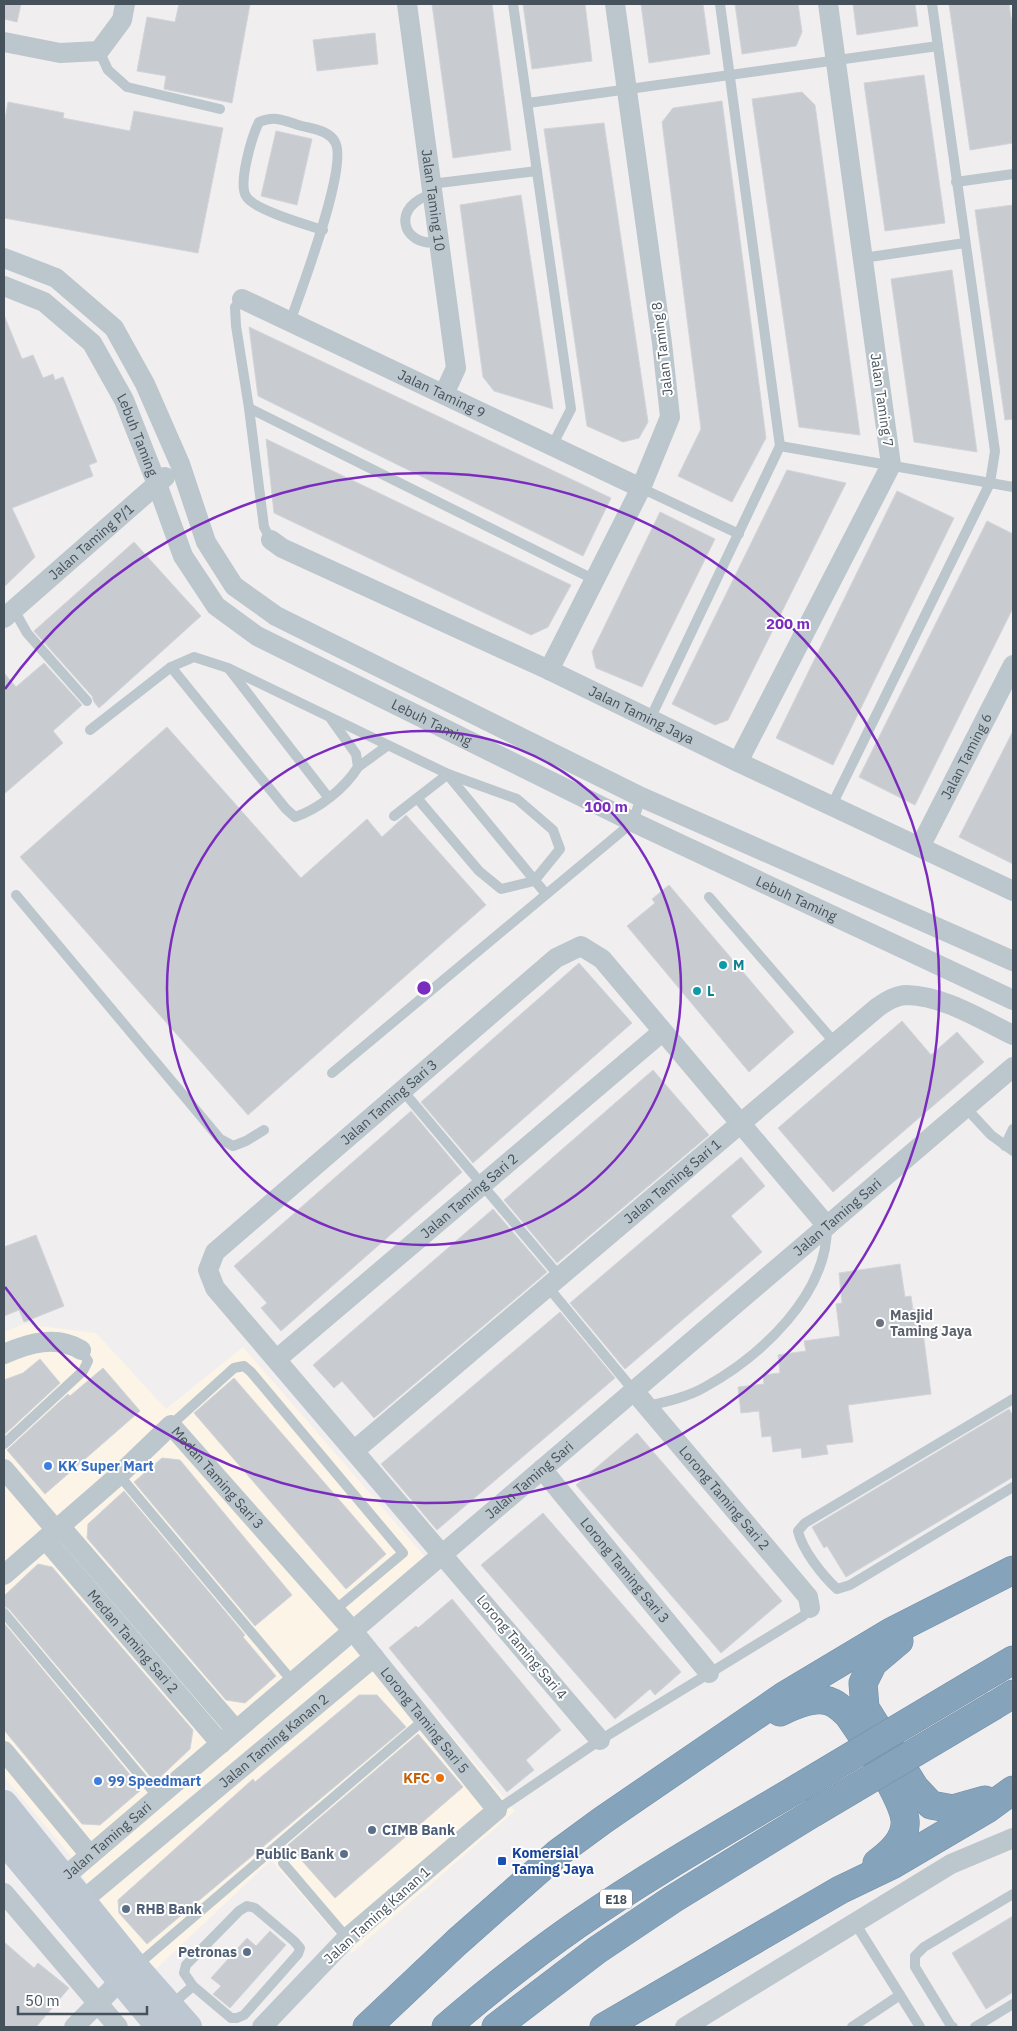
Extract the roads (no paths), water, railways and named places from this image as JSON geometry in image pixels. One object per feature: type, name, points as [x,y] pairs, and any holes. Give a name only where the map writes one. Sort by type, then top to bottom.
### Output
[{"type":"highway","points":[[367,2027],[457,1942],[558,1853],[784,1696],[891,1632],[936,1611],[1013,1570]]},
{"type":"highway","points":[[936,1611],[873,1663],[863,1683],[865,1708],[915,1788],[931,1805],[953,1809],[980,1802],[1013,1788]]},
{"type":"highway","name":"E18","points":[[446,2027],[474,2003],[577,1925],[659,1872],[1013,1660]]},
{"type":"highway","points":[[622,2023],[840,1890],[889,1855],[902,1838],[905,1821],[898,1796],[850,1717],[831,1702],[808,1700],[791,1706],[707,1748]]},
{"type":"highway","name":"E18","points":[[496,2027],[597,1950],[673,1899],[813,1813],[1004,1700]]},
{"type":"highway","points":[[840,1890],[892,1864],[987,1809],[1013,1788]]},
{"type":"street","points":[[4,42],[60,53],[99,51],[122,20],[125,4]]},
{"type":"street","name":"Jalan Taming 10","points":[[407,4],[456,368],[444,394]]},
{"type":"street","name":"Jalan Taming 8","points":[[550,670],[641,488],[670,417],[662,342],[615,4]]},
{"type":"street","name":"Jalan Taming 7","points":[[738,762],[891,465],[828,4]]},
{"type":"street","name":"Lebuh Taming","points":[[4,258],[56,278],[114,328],[145,384],[180,464],[206,542],[234,586],[276,616],[641,797],[1013,961]]},
{"type":"street","name":"Lebuh Taming","points":[[4,286],[44,302],[92,342],[124,400],[157,484],[182,556],[216,606],[257,636],[633,822],[1013,1000]]},
{"type":"street","name":"Jalan Taming 9","points":[[242,299],[641,488]]},
{"type":"street","name":"Jalan Taming P/1","points":[[9,614],[180,464]]},
{"type":"street","name":"Jalan Taming Jaya","points":[[271,540],[282,548],[550,670],[738,762],[1013,891]]},
{"type":"street","name":"Jalan Taming 6","points":[[920,847],[1013,665]]},
{"type":"street","name":"Jalan Taming Sari 3","points":[[208,1270],[215,1252],[556,958],[581,946],[602,959],[662,1032]]},
{"type":"street","name":"Jalan Taming Sari 1","points":[[355,1450],[878,1007],[891,999],[906,995],[941,1001],[1013,1034]]},
{"type":"street","points":[[662,1032],[827,1226]]},
{"type":"street","name":"Jalan Taming Sari 2","points":[[276,1359],[662,1032]]},
{"type":"street","name":"Jalan Taming Sari","points":[[54,1885],[542,1470],[641,1398],[827,1226],[1013,1067]]},
{"type":"street","name":"Lorong Taming Sari 4","points":[[208,1270],[215,1288],[355,1450],[600,1740]]},
{"type":"street","points":[[4,1354],[27,1344],[54,1342],[72,1344],[82,1350]]},
{"type":"street","name":"Lorong Taming Sari 2","points":[[641,1398],[808,1597],[810,1608]]},
{"type":"street","name":"Medan Taming Sari 3","points":[[4,1575],[118,1476],[171,1425],[353,1631]]},
{"type":"street","points":[[4,1469],[54,1532]]},
{"type":"street","name":"Lorong Taming Sari 3","points":[[542,1470],[709,1673]]},
{"type":"street","name":"Medan Taming Sari 2","points":[[54,1532],[236,1730]]},
{"type":"street","name":"Medan Taming Sari 2","points":[[54,1532],[220,1744]]},
{"type":"street","name":"Lorong Taming Sari 5","points":[[353,1631],[497,1810]]},
{"type":"street","name":"Jalan Taming Kanan 2","points":[[82,1901],[374,1657]]},
{"type":"street","points":[[4,1751],[90,1856]]},
{"type":"street","points":[[4,1804],[54,1885],[165,2017],[188,2027]]},
{"type":"street","name":"Jalan Taming Kanan 1","points":[[262,2027],[347,1938],[497,1810]]},
{"type":"street","points":[[689,2026],[951,1864],[1013,1838]]},
{"type":"street","points":[[4,1840],[54,1885],[82,1901],[128,1974]]},
{"type":"street","points":[[4,1893],[118,2027]]},
{"type":"street","points":[[74,2027],[97,2002],[128,1974]]},
{"type":"lane","points":[[513,4],[571,409],[552,446]]},
{"type":"lane","points":[[650,719],[780,446],[720,4]]},
{"type":"lane","points":[[832,806],[990,482],[995,451],[932,4]]},
{"type":"lane","points":[[528,104],[938,46]]},
{"type":"lane","points":[[99,51],[108,70],[128,87],[220,109]]},
{"type":"lane","points":[[290,322],[323,230],[338,158],[336,143],[328,133],[271,117],[259,122],[253,133],[243,183],[246,196],[257,206],[323,230]]},
{"type":"lane","points":[[439,242],[428,244],[420,242],[409,232],[405,216],[415,201],[432,189],[537,171]]},
{"type":"lane","points":[[956,182],[1013,174]]},
{"type":"lane","points":[[863,258],[965,243]]},
{"type":"lane","points":[[242,299],[235,308],[236,326],[249,408],[264,527],[271,540]]},
{"type":"lane","points":[[249,408],[595,580]]},
{"type":"lane","points":[[780,446],[1013,487]]},
{"type":"lane","points":[[641,488],[739,534]]},
{"type":"lane","points":[[9,614],[87,701]]},
{"type":"lane","points":[[90,730],[171,666],[194,657],[228,668],[448,774],[517,799],[553,830],[560,849],[534,881],[501,890],[479,871],[417,798]]},
{"type":"lane","points":[[171,666],[286,810],[295,816],[308,812],[328,797],[352,776],[358,767],[388,746]]},
{"type":"lane","points":[[228,668],[328,797]]},
{"type":"lane","points":[[330,718],[356,754],[358,767]]},
{"type":"lane","points":[[448,774],[546,894]]},
{"type":"lane","points":[[394,816],[448,774]]},
{"type":"lane","points":[[332,1073],[633,822],[641,797]]},
{"type":"lane","points":[[16,895],[220,1139],[233,1146],[246,1141],[264,1130]]},
{"type":"lane","points":[[709,897],[835,1044]]},
{"type":"lane","points":[[403,1091],[482,1185],[641,1398],[666,1402],[704,1388],[747,1359],[785,1324],[818,1275],[827,1244],[827,1226]]},
{"type":"lane","points":[[966,1108],[991,1135],[1009,1149],[1013,1129]]},
{"type":"lane","points":[[4,1444],[83,1371],[88,1361],[82,1350]]},
{"type":"lane","points":[[171,1425],[234,1368],[244,1366],[252,1372],[403,1553],[335,1610]]},
{"type":"lane","points":[[1013,1399],[805,1524],[798,1531],[800,1541],[828,1581],[837,1589],[850,1585],[1013,1487]]},
{"type":"lane","points":[[118,1476],[293,1682]]},
{"type":"lane","points":[[497,1810],[600,1740],[803,1616],[810,1608]]},
{"type":"lane","points":[[4,1613],[158,1797]]},
{"type":"lane","points":[[128,1974],[425,1719]]},
{"type":"lane","points":[[283,1863],[347,1938]]},
{"type":"lane","points":[[953,2027],[915,1967],[915,1956],[924,1948],[1013,1894]]},
{"type":"lane","points":[[247,1906],[255,1908],[300,1948],[298,1954],[244,2015],[237,2018],[231,2018],[193,1986],[184,1973],[186,1965],[239,1911],[247,1906]]},
{"type":"lane","points":[[855,1923],[920,2027]]},
{"type":"lane","points":[[165,2017],[193,1986]]},
{"type":"lane","points":[[852,2027],[900,1996]]},
{"type":"lane","points":[[975,2027],[1013,2004]]},
{"type":"place","name":"M","points":[[723,965]]},
{"type":"place","name":"L","points":[[697,991]]},
{"type":"place","name":"Masjid Taming Jaya","points":[[880,1323]]},
{"type":"place","name":"KK Super Mart","points":[[48,1466]]},
{"type":"place","name":"KFC","points":[[440,1778]]},
{"type":"place","name":"99 Speedmart","points":[[98,1781]]},
{"type":"place","name":"CIMB Bank","points":[[372,1830]]},
{"type":"place","name":"Public Bank","points":[[344,1854]]},
{"type":"place","name":"Komersial Taming Jaya","points":[[502,1861]]},
{"type":"place","name":"RHB Bank","points":[[126,1909]]},
{"type":"place","name":"Petronas","points":[[247,1952]]}]
